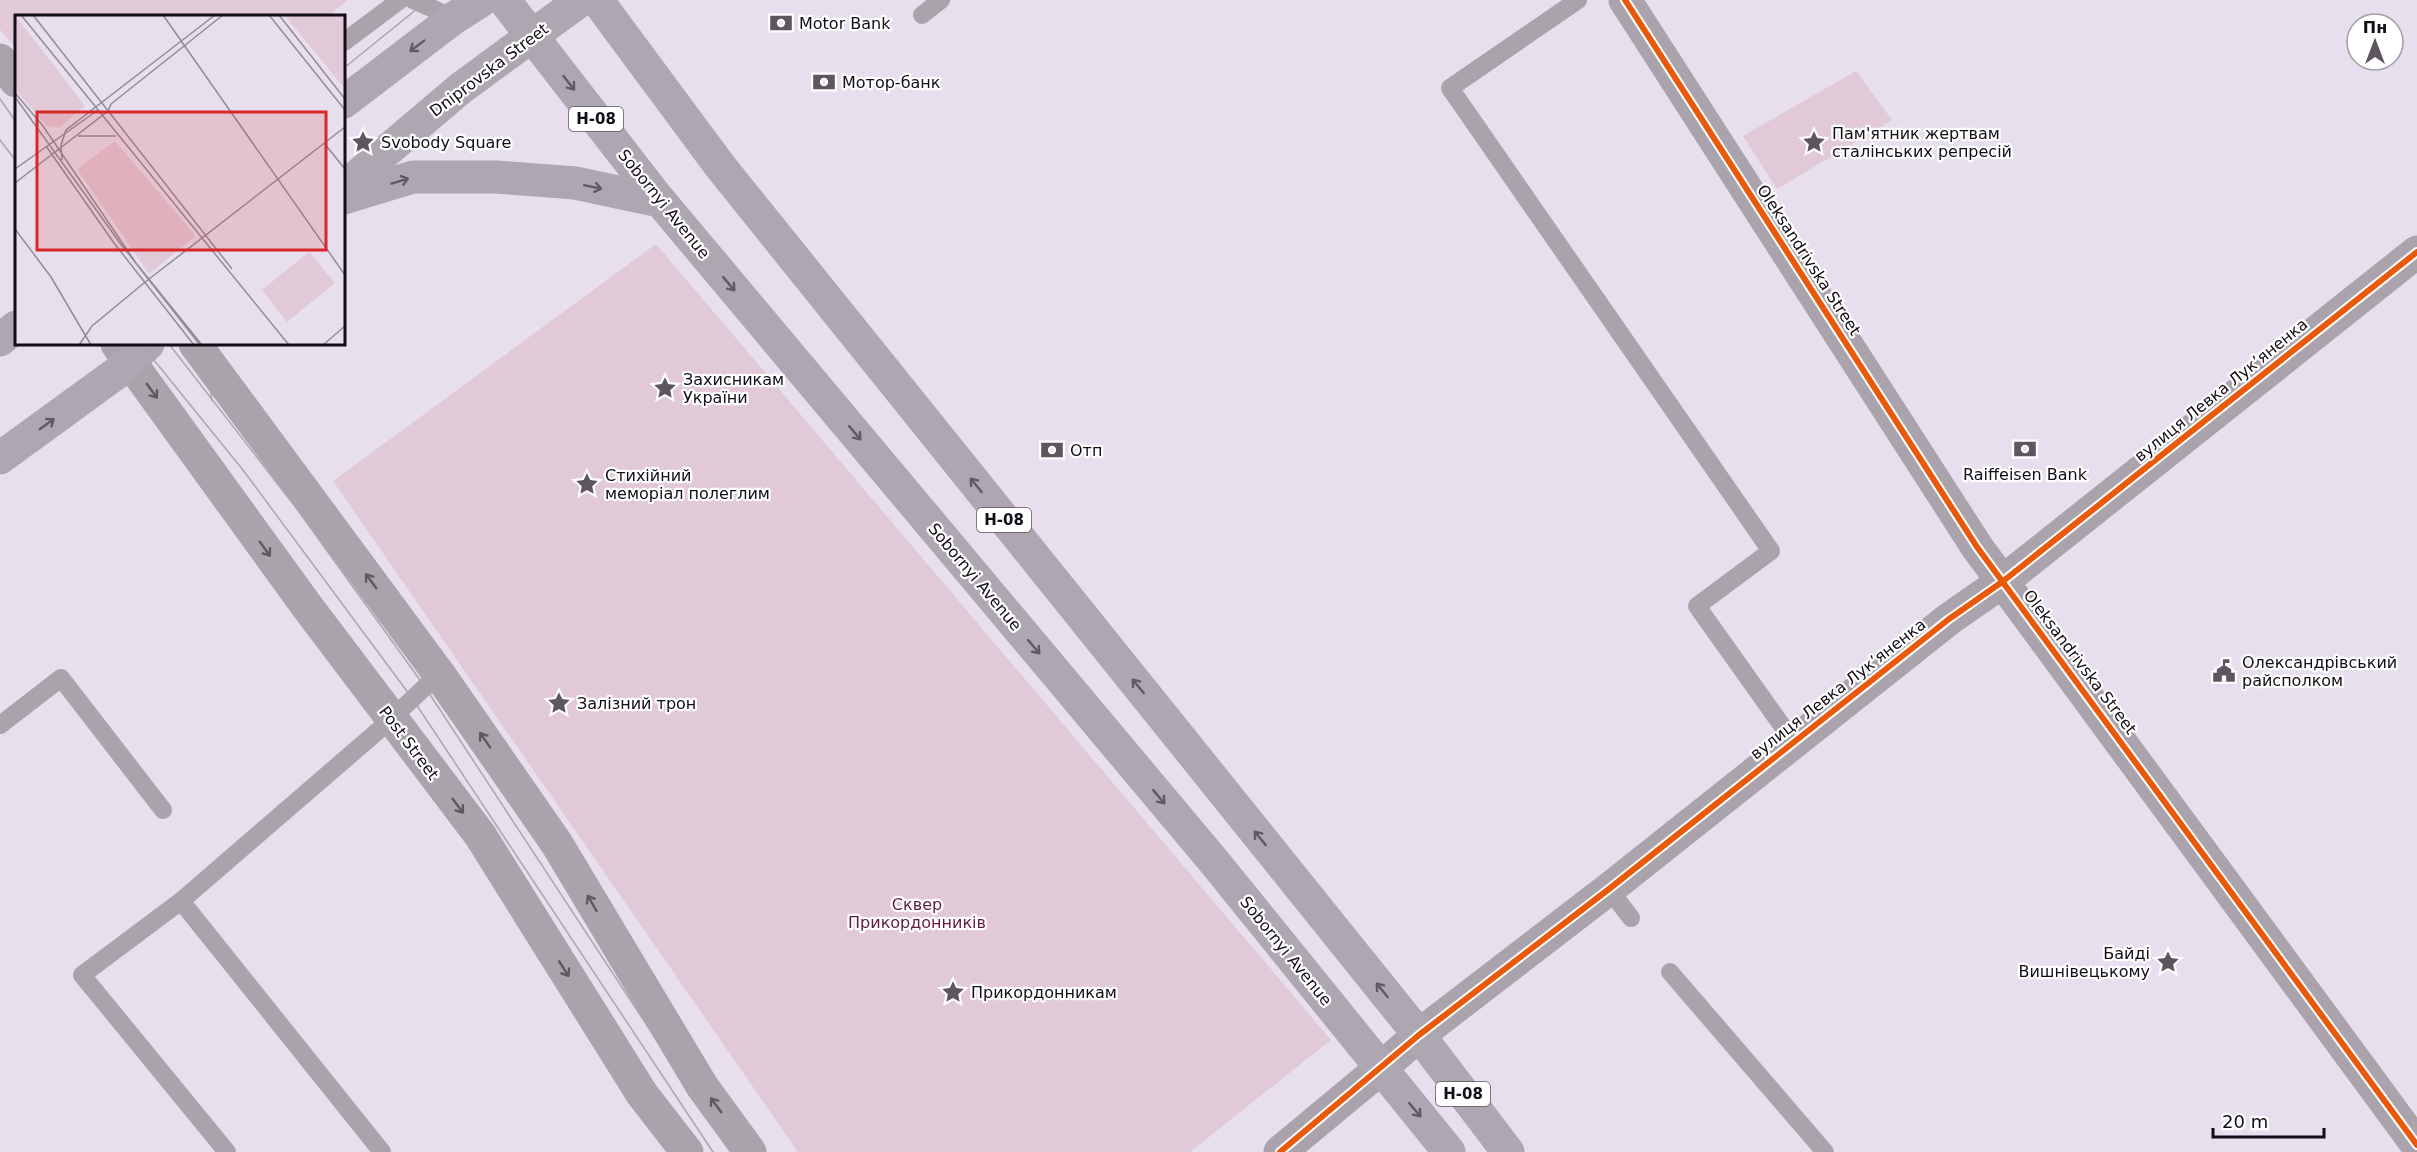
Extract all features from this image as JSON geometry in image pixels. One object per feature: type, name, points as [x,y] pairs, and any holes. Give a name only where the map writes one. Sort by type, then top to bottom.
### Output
[{"type":"main road","points":[[345,101],[454,18],[482,0]]},
{"type":"main road","name":"Sobornyi Avenue","points":[[504,0],[660,201],[1215,864],[1449,1152]]},
{"type":"main road","name":"Dniprovska Street","points":[[345,186],[461,88],[581,0]]},
{"type":"main road","name":"Н-08","points":[[597,0],[727,176],[1419,1035],[1508,1152]]},
{"type":"main road","points":[[345,198],[413,177],[496,177],[575,183],[660,201]]},
{"type":"main road","points":[[0,340],[15,328]]},
{"type":"main road","points":[[0,458],[118,372],[132,349]]},
{"type":"street","name":"Oleksandrivska Street","points":[[1625,0],[1971,538],[2417,1145]]},
{"type":"street","points":[[0,60],[15,80]]},
{"type":"street","name":"вулиця Левка Лукʼяненка","points":[[1289,1149],[1419,1035],[1609,889],[1949,619],[2002,582],[2413,263]]},
{"type":"street","points":[[196,345],[439,674],[557,844],[697,1077],[750,1152]]},
{"type":"street","name":"Post Street","points":[[132,349],[391,719],[480,835],[642,1094],[687,1152]]},
{"type":"lane","points":[[345,41],[400,0]]},
{"type":"lane","points":[[413,0],[454,18]]},
{"type":"lane","points":[[922,15],[941,0]]},
{"type":"lane","points":[[1578,0],[1450,88],[1771,550],[1697,606],[1793,741]]},
{"type":"lane","points":[[227,1152],[82,975],[181,901],[391,719],[439,674]]},
{"type":"lane","points":[[0,725],[61,678],[163,810]]},
{"type":"lane","points":[[1609,889],[1631,918]]},
{"type":"lane","points":[[181,901],[382,1152]]},
{"type":"lane","points":[[1670,972],[1825,1152]]},
{"type":"green space","points":[[0,0],[348,0],[329,15],[15,15],[15,46],[0,30]]},
{"type":"green space","points":[[1856,71],[1892,120],[1777,189],[1743,136]]},
{"type":"green space","name":"Сквер Прикордонників","points":[[656,244],[1331,1040],[1190,1152],[798,1152],[333,481]]},
{"type":"tram line","points":[[345,67],[428,0]]},
{"type":"tram line","points":[[0,84],[15,96]]},
{"type":"tram line","points":[[0,99],[15,121]]},
{"type":"tram line","points":[[0,140],[15,160]]},
{"type":"tram line","points":[[142,345],[243,470],[412,698],[713,1152]]},
{"type":"tram line","points":[[170,345],[297,509],[425,687],[692,1094],[736,1152]]},
{"type":"tram line","points":[[205,345],[212,401]]},
{"type":"cycle path","points":[[1625,0],[1977,547],[2417,1145]]},
{"type":"cycle path","points":[[1280,1152],[1419,1035],[1609,889],[1949,619],[2002,582],[2417,252]]},
{"type":"place","name":"Motor Bank","points":[[781,23]]},
{"type":"place","name":"Мотор-банк","points":[[824,82]]},
{"type":"place","name":"Svobody Square","points":[[363,142]]},
{"type":"place","name":"Пам'ятник жертвам сталінських репресій","points":[[1814,142]]},
{"type":"place","name":"Захисникам України","points":[[665,388]]},
{"type":"place","name":"Raiffeisen Bank","points":[[2025,449]]},
{"type":"place","name":"Отп","points":[[1052,450]]},
{"type":"place","name":"Стихійний меморіал полеглим","points":[[587,484]]},
{"type":"place","name":"Олександрівський райсполком","points":[[2224,671]]},
{"type":"place","name":"Залізний трон","points":[[559,703]]},
{"type":"place","name":"Байді Вишнівецькому","points":[[2168,962]]},
{"type":"place","name":"Прикордонникам","points":[[953,992]]}]
